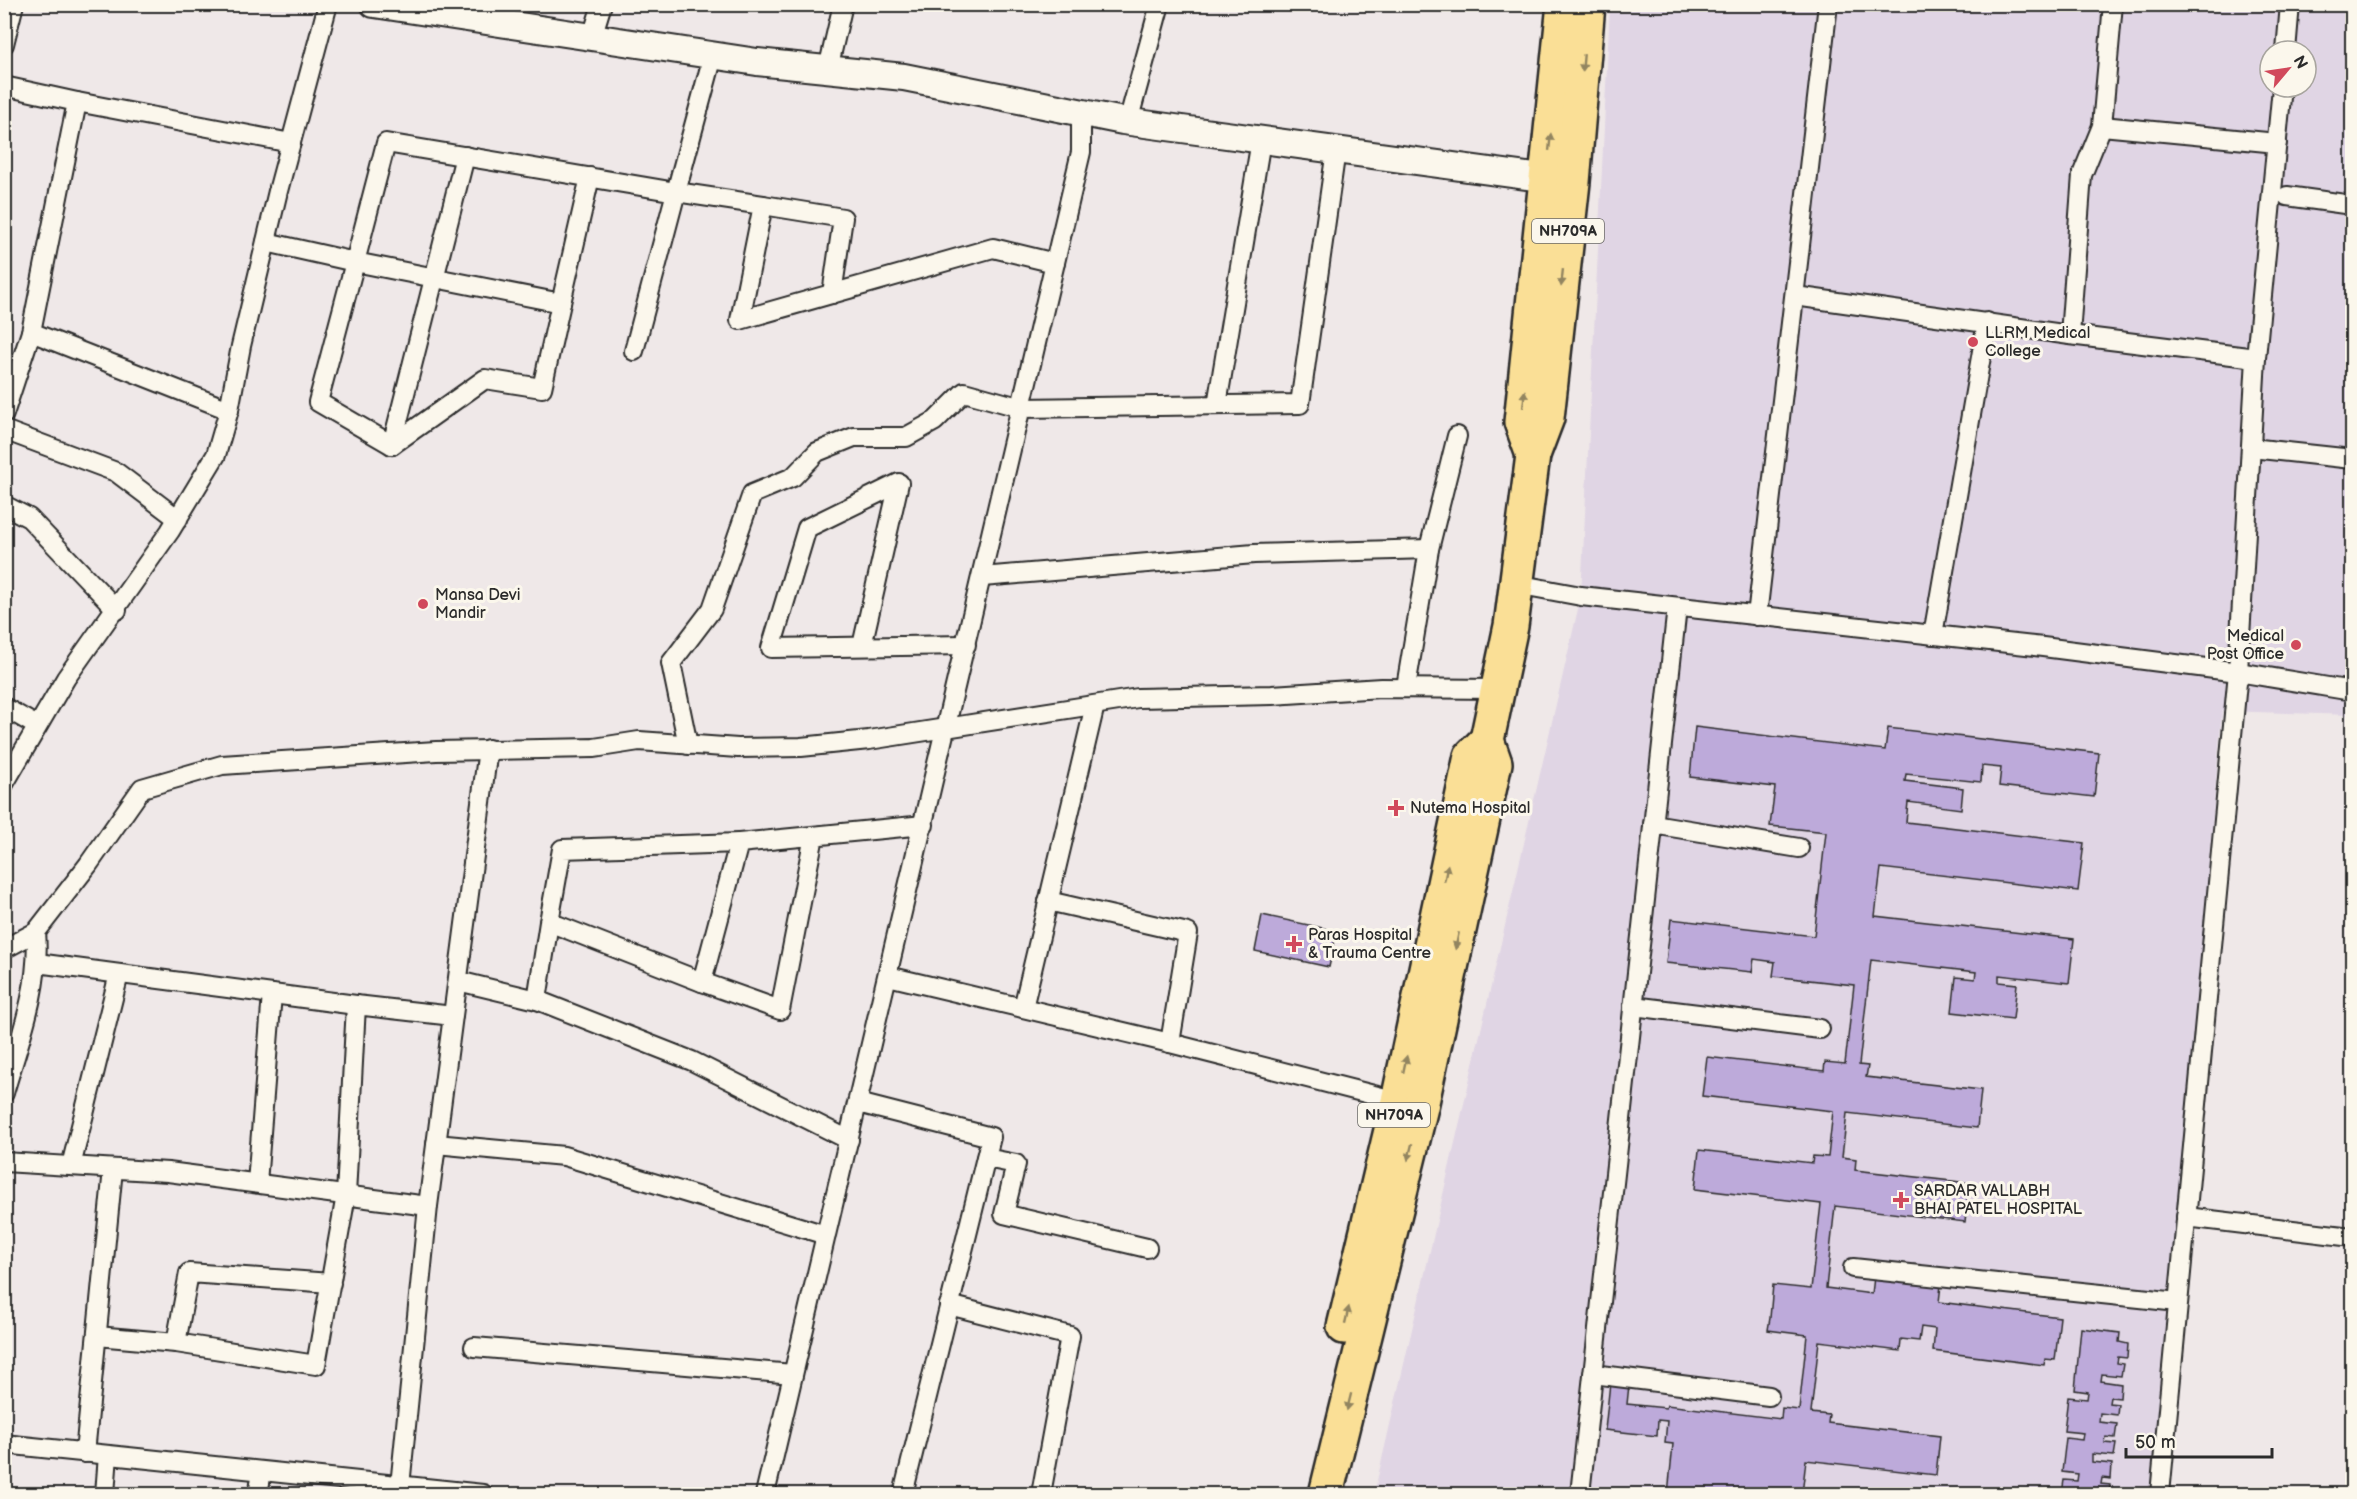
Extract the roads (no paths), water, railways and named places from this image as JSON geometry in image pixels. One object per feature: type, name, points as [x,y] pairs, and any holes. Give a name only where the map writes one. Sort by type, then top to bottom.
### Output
[{"type":"highway","name":"NH709A","points":[[1303,1494],[1409,1104],[1495,763],[1487,741],[1511,626],[1533,455],[1547,418],[1560,180],[1564,4]]},
{"type":"highway","name":"NH709A","points":[[1560,180],[1588,4]]},
{"type":"highway","name":"NH709A","points":[[1326,1494],[1409,1104]]},
{"type":"street","points":[[4,44],[14,4]]},
{"type":"street","points":[[4,784],[66,678],[117,610],[178,519],[216,455],[229,410],[241,346],[266,242],[328,4]]},
{"type":"street","points":[[374,4],[713,56],[904,77],[1128,122],[1560,180]]},
{"type":"street","points":[[592,37],[602,4]]},
{"type":"street","points":[[828,69],[843,4]]},
{"type":"street","points":[[1128,122],[1160,4]]},
{"type":"street","points":[[1757,616],[1828,4]]},
{"type":"street","points":[[2070,335],[2082,175],[2102,126],[2113,4]]},
{"type":"street","points":[[2287,39],[2290,4]]},
{"type":"street","points":[[634,351],[713,56]]},
{"type":"street","points":[[4,86],[291,143]]},
{"type":"street","points":[[2160,1494],[2238,672],[2256,358],[2281,99]]},
{"type":"street","points":[[4,414],[31,332],[77,102]]},
{"type":"street","points":[[765,1494],[1056,263],[1081,152],[1081,113]]},
{"type":"street","points":[[2102,126],[2277,143]]},
{"type":"street","points":[[1217,405],[1261,140]]},
{"type":"street","points":[[392,445],[318,402],[386,143],[843,218],[832,294]]},
{"type":"street","points":[[688,745],[671,663],[712,609],[752,494],[793,477],[817,452],[854,436],[906,437],[935,421],[964,392],[1022,408],[1300,404],[1336,150]]},
{"type":"street","points":[[392,445],[465,156]]},
{"type":"street","points":[[392,445],[485,379],[542,388],[590,177]]},
{"type":"street","points":[[2287,196],[2352,205]]},
{"type":"street","points":[[763,205],[740,320],[993,248],[1056,263]]},
{"type":"street","points":[[266,242],[561,303]]},
{"type":"street","points":[[1795,297],[2256,358]]},
{"type":"street","points":[[1933,635],[1987,322]]},
{"type":"street","points":[[31,332],[229,410]]},
{"type":"street","points":[[4,430],[116,472],[178,519]]},
{"type":"street","points":[[1406,687],[1429,549],[1457,436]]},
{"type":"street","points":[[2251,448],[2352,459]]},
{"type":"street","points":[[862,646],[898,483],[807,528],[771,648],[966,645]]},
{"type":"street","points":[[4,505],[28,518],[117,610]]},
{"type":"street","points":[[982,577],[1254,554],[1429,549]]},
{"type":"street","points":[[1516,584],[1581,596],[2238,672],[2352,691]]},
{"type":"street","points":[[1580,1494],[1677,607]]},
{"type":"street","points":[[4,950],[36,932],[88,865],[142,788],[222,765],[488,749],[594,748],[639,741],[738,748],[801,747],[869,740],[1138,698],[1272,695],[1406,687],[1498,688]]},
{"type":"street","points":[[1023,1008],[1095,705]]},
{"type":"street","points":[[4,707],[37,726]]},
{"type":"street","points":[[400,1486],[428,1206],[488,749]]},
{"type":"street","points":[[1653,824],[1799,848]]},
{"type":"street","points":[[537,1000],[562,849],[739,843],[924,825]]},
{"type":"street","points":[[549,922],[780,1010],[814,836]]},
{"type":"street","points":[[702,982],[739,843]]},
{"type":"street","points":[[1048,901],[1188,933],[1170,1043]]},
{"type":"street","points":[[4,1093],[31,1000],[38,954],[36,932]]},
{"type":"street","points":[[37,963],[453,1016]]},
{"type":"street","points":[[71,1166],[119,974]]},
{"type":"street","points":[[888,976],[1170,1043],[1409,1104]]},
{"type":"street","points":[[458,981],[537,1000],[692,1061],[849,1140]]},
{"type":"street","points":[[257,1183],[272,994]]},
{"type":"street","points":[[97,1336],[176,1343],[316,1365],[346,1195],[356,1005]]},
{"type":"street","points":[[1633,1006],[1820,1029]]},
{"type":"street","points":[[858,1103],[991,1137],[903,1494]]},
{"type":"street","points":[[436,1144],[564,1156],[826,1235]]},
{"type":"street","points":[[986,1158],[1016,1164],[1004,1214],[1147,1248]]},
{"type":"street","points":[[4,1162],[168,1172],[428,1206]]},
{"type":"street","points":[[85,1453],[113,1169]]},
{"type":"street","points":[[2186,1217],[2352,1237]]},
{"type":"street","points":[[1853,1268],[2178,1302]]},
{"type":"street","points":[[176,1343],[189,1274],[331,1283]]},
{"type":"street","points":[[949,1305],[1070,1336],[1041,1494]]},
{"type":"street","points":[[474,1347],[793,1374]]},
{"type":"street","points":[[1593,1374],[1769,1396]]},
{"type":"street","points":[[4,1444],[483,1494]]},
{"type":"street","points":[[105,1494],[108,1455]]},
{"type":"street","points":[[258,1494],[262,1472]]},
{"type":"place","name":"LLRM Medical College","points":[[1973,342]]},
{"type":"place","name":"Mansa Devi Mandir","points":[[423,604]]},
{"type":"place","name":"Medical Post Office","points":[[2296,645]]},
{"type":"place","name":"Nutema Hospital","points":[[1396,808]]},
{"type":"place","name":"Paras Hospital & Trauma Centre","points":[[1294,944]]},
{"type":"place","name":"SARDAR VALLABH BHAI PATEL HOSPITAL","points":[[1901,1200]]}]
